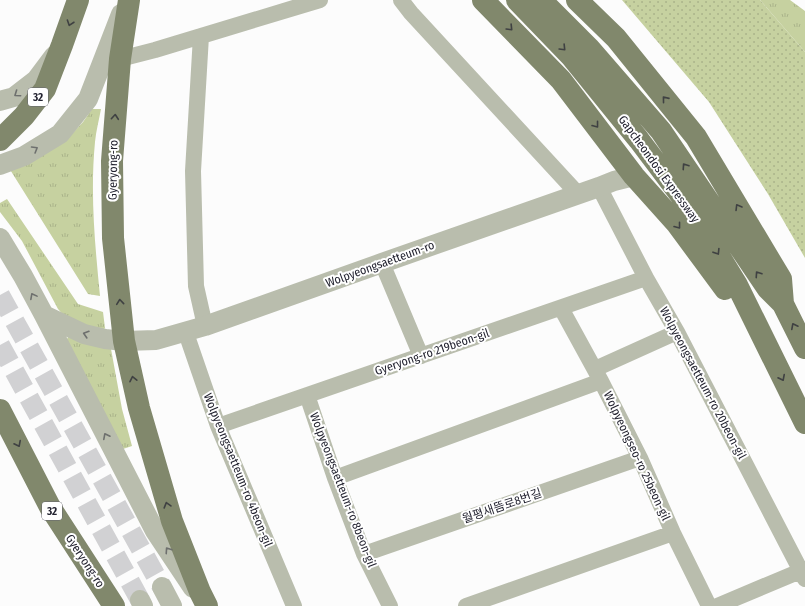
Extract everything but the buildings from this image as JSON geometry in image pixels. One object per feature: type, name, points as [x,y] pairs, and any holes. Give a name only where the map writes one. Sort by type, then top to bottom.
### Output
[{"type":"main road","name":"32","points":[[0,140],[24,116],[44,89],[78,0]]},
{"type":"main road","name":"Gyeryong-ro","points":[[128,0],[120,58],[112,161],[113,238],[124,341],[139,408],[172,521],[206,606]]},
{"type":"main road","points":[[483,0],[561,80],[634,176],[677,224],[765,343]]},
{"type":"main road","name":"Gapcheondosi Expressway","points":[[517,0],[571,56],[640,140],[688,205],[737,285],[805,423]]},
{"type":"main road","name":"Gapcheondosi Expressway","points":[[541,0],[590,48],[661,131],[768,289],[783,304],[805,348]]},
{"type":"main road","points":[[577,0],[616,38],[696,137],[781,278],[783,304]]},
{"type":"main road","name":"Gyeryong-ro","points":[[0,410],[50,507],[114,606]]},
{"type":"street","points":[[0,165],[24,156],[60,134],[88,99],[128,0]]},
{"type":"street","points":[[120,58],[201,36],[320,0]]},
{"type":"street","points":[[401,0],[411,13],[578,194]]},
{"type":"street","points":[[201,36],[193,171],[196,286],[205,326]]},
{"type":"street","points":[[0,101],[14,97],[36,80],[62,45]]},
{"type":"street","name":"Wolpyeongsaetteum-ro","points":[[44,315],[84,334],[106,339],[124,341],[156,340],[205,326],[614,181],[634,176]]},
{"type":"street","name":"Wolpyeongsaetteum-ro 20beon-gil","points":[[599,187],[804,573]]},
{"type":"street","points":[[0,238],[44,315],[155,531],[206,606]]},
{"type":"street","points":[[0,254],[23,276]]},
{"type":"street","points":[[382,263],[421,356]]},
{"type":"street","name":"Gyeryong-ro 219beon-gil","points":[[218,426],[646,278]]},
{"type":"street","name":"Wolpyeongseo-ro 25beon-gil","points":[[561,308],[598,375],[640,458],[673,533],[709,606]]},
{"type":"street","name":"Wolpyeongsaetteum-ro 4beon-gil","points":[[186,332],[218,426],[294,606]]},
{"type":"street","points":[[335,478],[598,375],[677,332]]},
{"type":"street","name":"Wolpyeongsaetteum-ro 8beon-gil","points":[[308,396],[335,478],[364,554],[390,606]]},
{"type":"street","name":"월평새뜸로8번길","points":[[364,554],[640,458]]},
{"type":"street","points":[[466,606],[673,533]]},
{"type":"street","points":[[717,606],[804,573]]},
{"type":"street","points":[[162,586],[172,606]]},
{"type":"green space","points":[[622,0],[760,0],[805,52],[805,258],[768,194],[709,102]]},
{"type":"green space","points":[[760,0],[790,0],[805,11],[805,52]]},
{"type":"green space","points":[[92,109],[101,109],[95,142],[93,181],[95,239],[100,296],[88,294],[9,168],[68,138],[83,122]]},
{"type":"green space","points":[[7,199],[78,304],[103,312],[105,328],[101,333],[65,317],[58,309],[22,241],[0,212],[0,203]]},
{"type":"green space","points":[[69,334],[111,349],[122,409],[132,446],[123,449],[66,342]]},
{"type":"tunnel","points":[[0,295],[162,587]]},
{"type":"tunnel","points":[[0,345],[140,600]]}]
